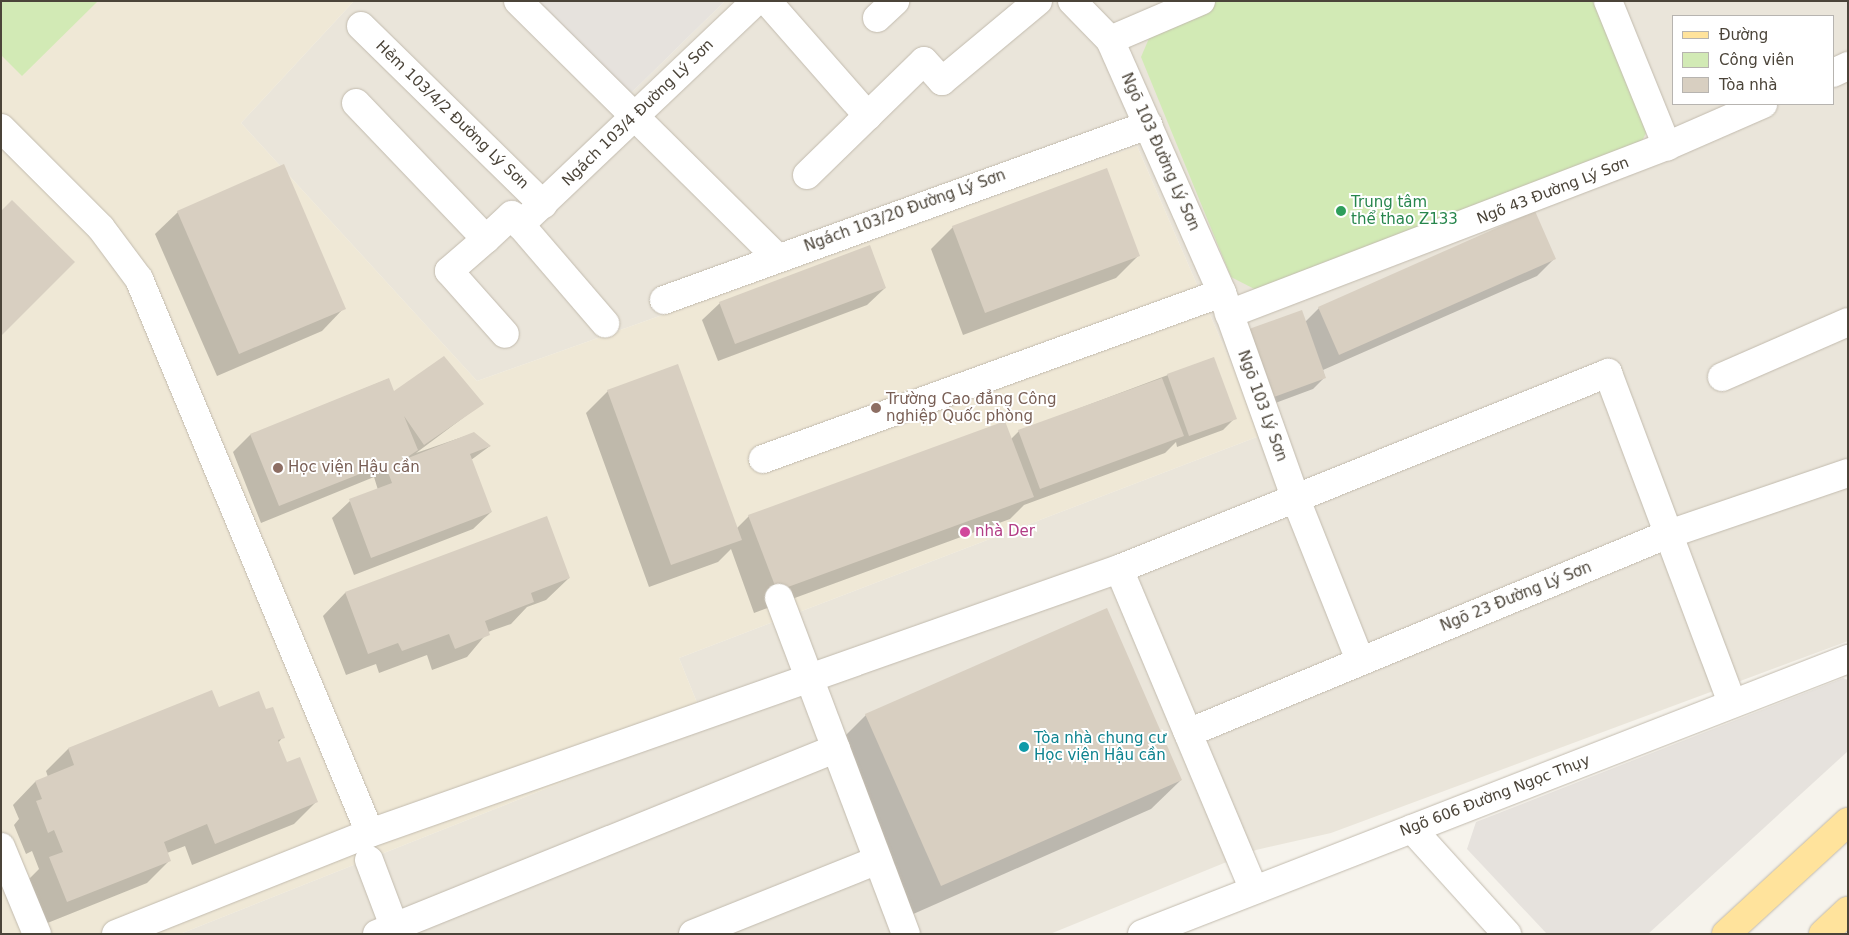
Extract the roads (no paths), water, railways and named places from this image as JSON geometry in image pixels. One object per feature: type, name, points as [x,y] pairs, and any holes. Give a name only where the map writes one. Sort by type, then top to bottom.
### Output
[{"type":"main road","points":[[1726,934],[1848,822]]},
{"type":"main road","points":[[1823,934],[1848,911]]},
{"type":"street","points":[[518,1],[633,118],[777,257]]},
{"type":"street","name":"Ngách 103/4 Đường Lý Sơn","points":[[520,225],[756,1]]},
{"type":"street","points":[[767,1],[868,116]]},
{"type":"street","points":[[807,175],[924,61],[942,81],[1038,1]]},
{"type":"street","name":"Ngõ 103 Đường Lý Sơn","points":[[1072,1],[1110,40],[1226,304]]},
{"type":"street","points":[[1110,40],[1201,1]]},
{"type":"street","points":[[1608,1],[1667,146]]},
{"type":"street","name":"Hẻm 103/4/2 Đường Lý Sơn","points":[[360,26],[543,204]]},
{"type":"street","points":[[1834,73],[1848,66]]},
{"type":"street","points":[[356,103],[486,239]]},
{"type":"street","name":"Ngõ 43 Đường Lý Sơn","points":[[763,459],[1226,304],[1667,146],[1761,105]]},
{"type":"street","name":"Ngách 103/20 Đường Lý Sơn","points":[[664,300],[777,257],[1148,125]]},
{"type":"street","points":[[1,128],[101,228],[138,279],[370,846],[390,931],[836,748]]},
{"type":"street","points":[[505,334],[449,271],[512,215],[605,323]]},
{"type":"street","name":"Ngõ 103 Lý Sơn","points":[[1226,304],[1295,497],[1360,660]]},
{"type":"street","points":[[1722,378],[1848,322]]},
{"type":"street","points":[[116,934],[370,846],[809,676],[1119,569],[1608,373],[1666,535],[1732,703]]},
{"type":"street","name":"Ngõ 23 Đường Lý Sơn","points":[[1188,733],[1360,660],[1666,535],[1848,473]]},
{"type":"street","points":[[1119,569],[1254,890]]},
{"type":"street","points":[[779,598],[906,934]]},
{"type":"street","name":"Ngõ 606 Đường Ngọc Thụy","points":[[1142,934],[1848,659]]},
{"type":"street","points":[[1412,829],[1507,934]]},
{"type":"street","points":[[1,847],[37,934]]},
{"type":"street","points":[[692,934],[878,860]]},
{"type":"place","name":"Trung tâm thể thao Z133","points":[[1341,211]]},
{"type":"place","name":"Trường Cao đẳng Công nghiệp Quốc phòng","points":[[876,408]]},
{"type":"place","name":"Học viện Hậu cần","points":[[278,468]]},
{"type":"place","name":"nhà Der","points":[[965,532]]},
{"type":"place","name":"Tòa nhà chung cư Học viện Hậu cần","points":[[1024,747]]}]
